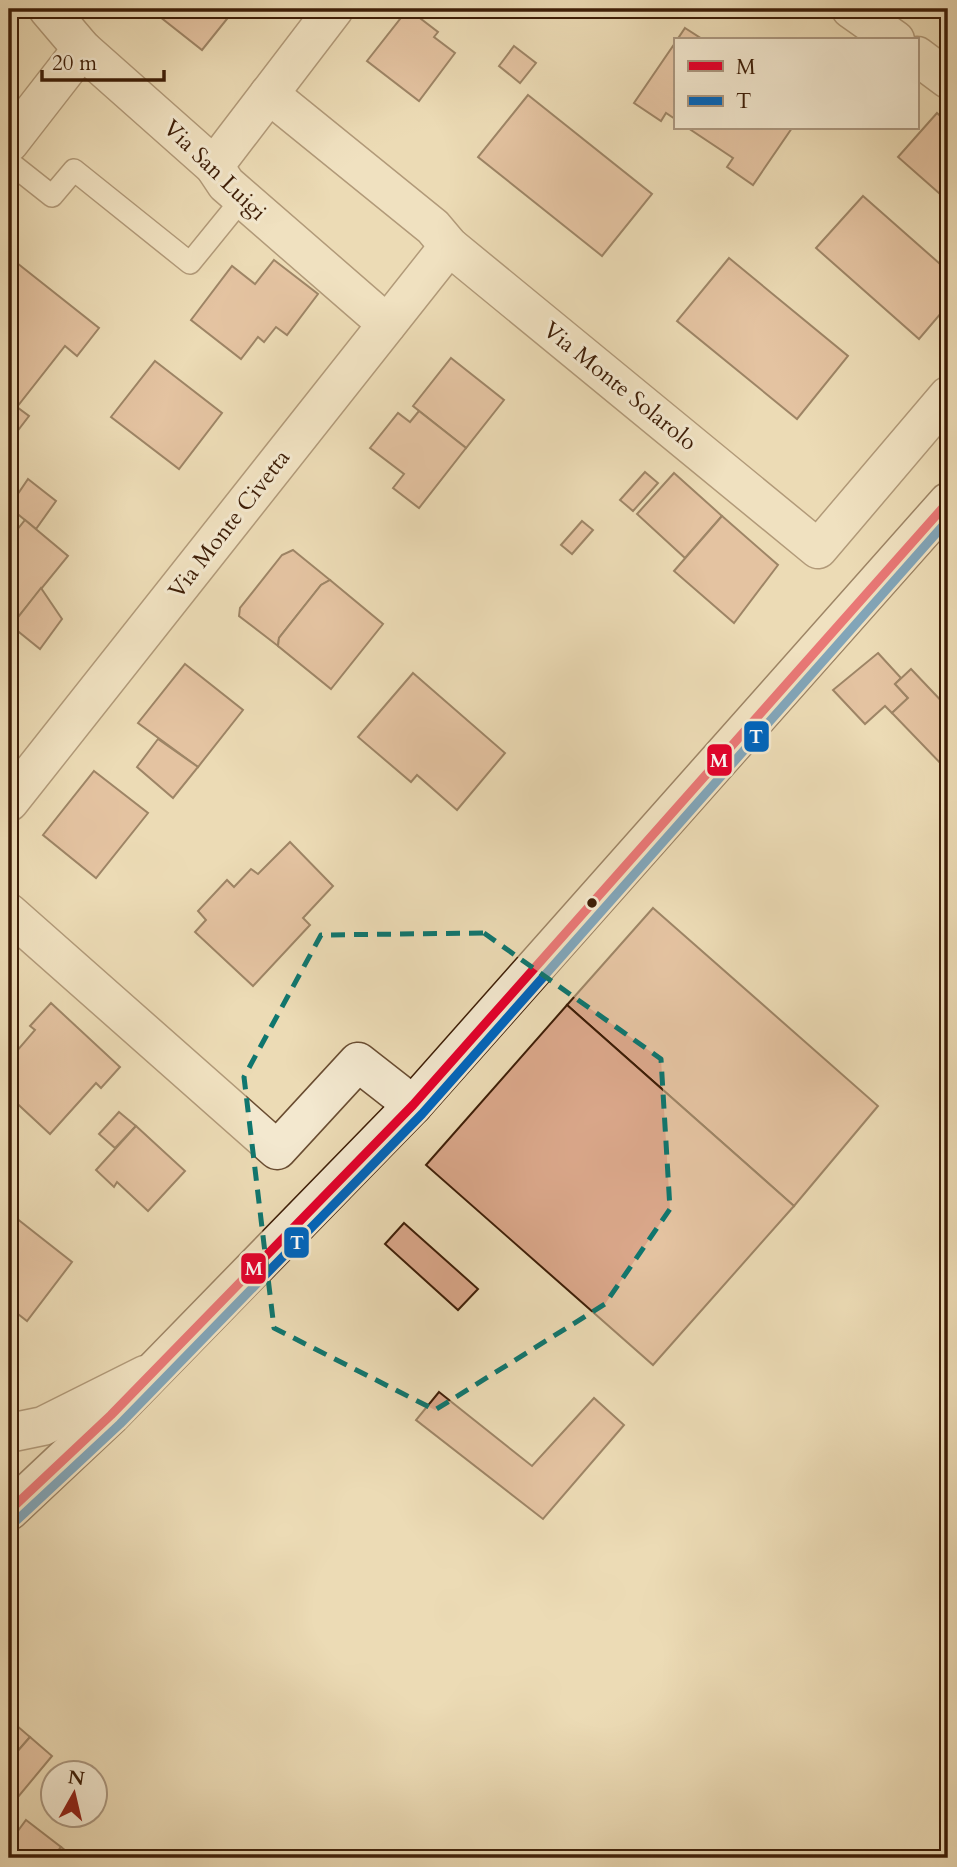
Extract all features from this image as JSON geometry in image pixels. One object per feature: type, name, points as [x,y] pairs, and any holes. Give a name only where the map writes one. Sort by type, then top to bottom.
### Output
[{"type":"street","name":"Via San Luigi","points":[[48,9],[82,49],[214,166],[226,184],[242,199],[387,324]]},
{"type":"street","points":[[214,166],[334,9]]},
{"type":"street","points":[[9,143],[82,49]]},
{"type":"street","points":[[918,57],[948,79]]},
{"type":"street","name":"Via Monte Solarolo","points":[[269,94],[433,227],[449,246],[818,549],[948,396]]},
{"type":"street","name":"Via Monte Civetta","points":[[9,802],[449,246]]},
{"type":"street","points":[[9,1511],[111,1415],[413,1105],[948,502]]},
{"type":"street","points":[[9,913],[278,1150],[358,1062],[413,1105]]},
{"type":"street","points":[[9,1433],[43,1426],[153,1371]]},
{"type":"lane","points":[[9,162],[52,195],[74,170],[190,262],[242,199]]},
{"type":"highlighted area","points":[[484,933],[661,1059],[670,1209],[605,1304],[435,1410],[274,1328],[244,1077],[321,935]]},
{"type":"building","points":[[150,9],[235,9],[202,50]]},
{"type":"building","points":[[408,9],[438,32],[434,37],[455,53],[419,101],[367,61]]},
{"type":"building","points":[[685,28],[700,38],[678,38]]},
{"type":"building","points":[[674,44],[674,118],[666,113],[661,121],[634,103]]},
{"type":"building","points":[[514,46],[536,63],[520,83],[499,66]]},
{"type":"building","points":[[528,95],[652,194],[602,256],[478,157]]},
{"type":"building","points":[[937,113],[948,123],[948,201],[898,157]]},
{"type":"building","points":[[691,130],[791,130],[753,185],[727,167],[733,158]]},
{"type":"building","points":[[863,196],[948,271],[948,305],[919,339],[816,248]]},
{"type":"building","points":[[729,258],[848,356],[797,419],[677,321]]},
{"type":"building","points":[[274,260],[318,294],[287,335],[276,327],[264,342],[258,337],[241,359],[191,320],[232,266],[255,284]]},
{"type":"building","points":[[17,263],[99,328],[77,356],[65,346],[17,407],[29,416],[9,442],[9,273]]},
{"type":"building","points":[[451,358],[504,400],[466,448],[413,406]]},
{"type":"building","points":[[155,361],[222,413],[179,469],[111,417]]},
{"type":"building","points":[[419,411],[466,448],[419,508],[393,488],[404,474],[370,448],[398,413],[410,422]]},
{"type":"building","points":[[645,472],[658,483],[633,511],[620,500]]},
{"type":"building","points":[[674,473],[722,516],[685,558],[637,514]]},
{"type":"building","points":[[28,479],[56,501],[36,529],[9,507]]},
{"type":"building","points":[[722,516],[778,565],[734,623],[674,571]]},
{"type":"building","points":[[25,520],[68,556],[15,621],[9,616],[9,540]]},
{"type":"building","points":[[582,521],[593,530],[572,554],[561,545]]},
{"type":"building","points":[[293,550],[330,580],[321,585],[279,638],[278,646],[239,616],[240,608],[282,555]]},
{"type":"building","points":[[330,580],[383,624],[331,689],[278,646],[279,638],[321,585]]},
{"type":"building","points":[[41,588],[62,619],[40,649],[9,624],[9,616],[15,621]]},
{"type":"building","points":[[878,653],[901,678],[895,684],[908,698],[892,713],[885,706],[865,724],[833,690]]},
{"type":"building","points":[[185,664],[243,710],[198,767],[138,723]]},
{"type":"building","points":[[911,669],[948,708],[947,770],[892,713],[908,698],[895,684]]},
{"type":"building","points":[[413,673],[505,753],[457,810],[417,775],[411,782],[358,737]]},
{"type":"building","points":[[158,739],[198,767],[173,798],[137,767]]},
{"type":"building","points":[[94,771],[148,813],[96,878],[43,835]]},
{"type":"building","points":[[290,842],[333,886],[303,918],[310,925],[253,986],[195,932],[206,920],[198,911],[227,880],[234,887],[251,869],[258,874]]},
{"type":"building","points":[[653,908],[878,1106],[794,1206],[567,1005]]},
{"type":"building","points":[[51,1003],[120,1067],[101,1088],[96,1083],[50,1134],[9,1096],[9,1060],[35,1030],[30,1026]]},
{"type":"building","points":[[567,1005],[794,1206],[653,1365],[426,1165]]},
{"type":"building","points":[[119,1112],[136,1126],[115,1148],[99,1134]]},
{"type":"building","points":[[136,1126],[185,1171],[148,1211],[117,1182],[114,1187],[96,1170]]},
{"type":"building","points":[[11,1214],[72,1262],[27,1321],[9,1307]]},
{"type":"building","points":[[404,1223],[478,1289],[458,1310],[385,1244]]},
{"type":"building","points":[[439,1392],[532,1466],[594,1398],[624,1425],[543,1519],[416,1420]]},
{"type":"building","points":[[9,1719],[30,1737],[9,1761]]},
{"type":"building","points":[[30,1737],[52,1756],[38,1758],[38,1773],[13,1803],[9,1799],[9,1761]]},
{"type":"building","points":[[26,1820],[61,1847],[53,1858],[9,1858],[9,1843]]},
{"type":"building","points":[[61,1847],[75,1858],[53,1858]]},
{"type":"transit line","name":"M","points":[[9,1511],[111,1415],[413,1105],[948,502]]},
{"type":"transit line","name":"T","points":[[17,1520],[120,1424],[422,1114],[948,520]]}]
